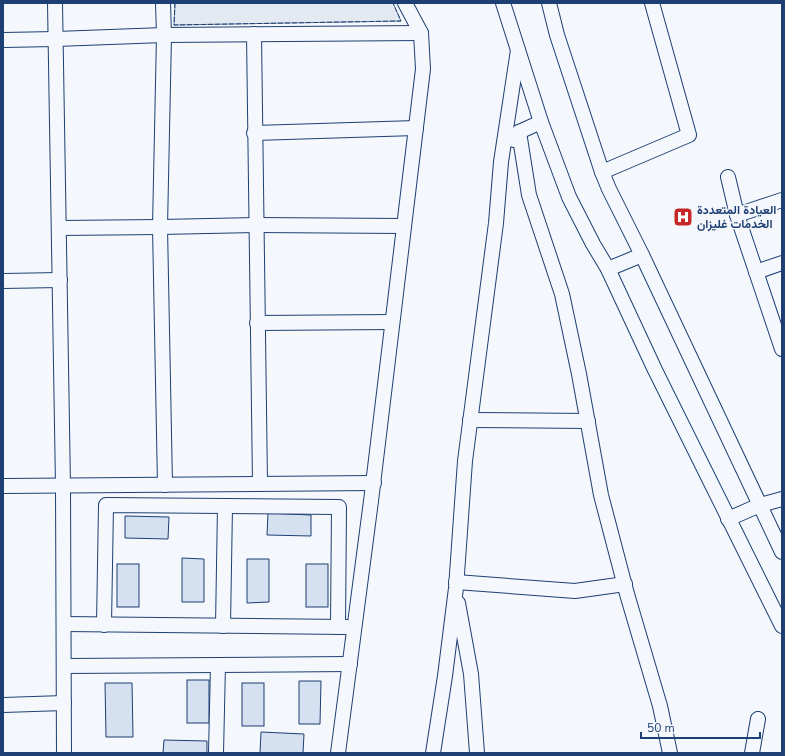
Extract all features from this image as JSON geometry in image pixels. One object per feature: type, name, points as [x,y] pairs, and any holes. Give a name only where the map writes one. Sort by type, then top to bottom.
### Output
[{"type":"street","points":[[56,3],[63,486],[64,753]]},
{"type":"street","points":[[163,3],[164,35],[160,227],[165,485]]},
{"type":"street","points":[[502,3],[540,122],[569,197],[593,244],[608,269],[655,370],[782,626]]},
{"type":"street","points":[[549,3],[557,35],[609,189],[642,255],[782,552]]},
{"type":"street","points":[[602,172],[689,135],[652,3]]},
{"type":"street","points":[[338,753],[374,483],[423,69],[421,33],[411,4]]},
{"type":"street","points":[[3,40],[164,35],[421,33]]},
{"type":"street","points":[[254,34],[254,133],[260,484]]},
{"type":"street","points":[[433,753],[445,676],[456,585],[465,461],[496,223],[501,162],[518,50]]},
{"type":"street","points":[[501,162],[519,132],[540,122]]},
{"type":"street","points":[[254,133],[416,128]]},
{"type":"street","points":[[519,132],[529,195],[562,294],[579,374],[601,495],[660,706],[670,753]]},
{"type":"street","points":[[728,177],[737,215],[782,349]]},
{"type":"street","points":[[737,215],[782,200]]},
{"type":"street","points":[[59,228],[256,225],[404,226]]},
{"type":"street","points":[[608,269],[642,255]]},
{"type":"street","points":[[756,272],[782,263]]},
{"type":"street","points":[[3,280],[60,280]]},
{"type":"street","points":[[257,322],[392,322]]},
{"type":"street","points":[[470,420],[588,421]]},
{"type":"street","points":[[3,486],[374,483]]},
{"type":"street","points":[[728,519],[760,505],[782,499]]},
{"type":"street","points":[[104,625],[106,505],[225,506],[339,507],[338,627]]},
{"type":"street","points":[[223,626],[225,506]]},
{"type":"street","points":[[456,585],[575,591],[625,584]]},
{"type":"street","points":[[456,585],[471,674],[477,753]]},
{"type":"street","points":[[64,624],[355,628]]},
{"type":"street","points":[[64,666],[350,664]]},
{"type":"street","points":[[216,753],[218,665]]},
{"type":"street","points":[[3,705],[64,703]]},
{"type":"street","points":[[752,753],[758,719]]},
{"type":"shaded area","points":[[175,3],[393,3],[401,21],[174,25]]},
{"type":"building","points":[[268,513],[311,515],[311,536],[267,535]]},
{"type":"building","points":[[125,516],[169,517],[168,539],[125,538]]},
{"type":"building","points":[[182,558],[204,559],[204,602],[182,602]]},
{"type":"building","points":[[247,559],[269,559],[269,602],[247,603]]},
{"type":"building","points":[[117,564],[139,564],[139,607],[117,607]]},
{"type":"building","points":[[306,564],[328,564],[328,607],[306,607]]},
{"type":"building","points":[[187,680],[209,680],[209,723],[187,723]]},
{"type":"building","points":[[299,681],[321,681],[320,724],[299,724]]},
{"type":"building","points":[[105,683],[132,683],[133,737],[106,737]]},
{"type":"building","points":[[242,683],[264,683],[264,726],[242,726]]},
{"type":"building","points":[[261,732],[304,734],[303,753],[260,753]]},
{"type":"building","points":[[164,740],[207,741],[207,753],[163,753]]},
{"type":"fence","points":[[175,3],[174,25],[401,21],[393,3]]},
{"type":"place","name":"العيادة المتعددة الخدمات غليزان","points":[[683,217]]}]
